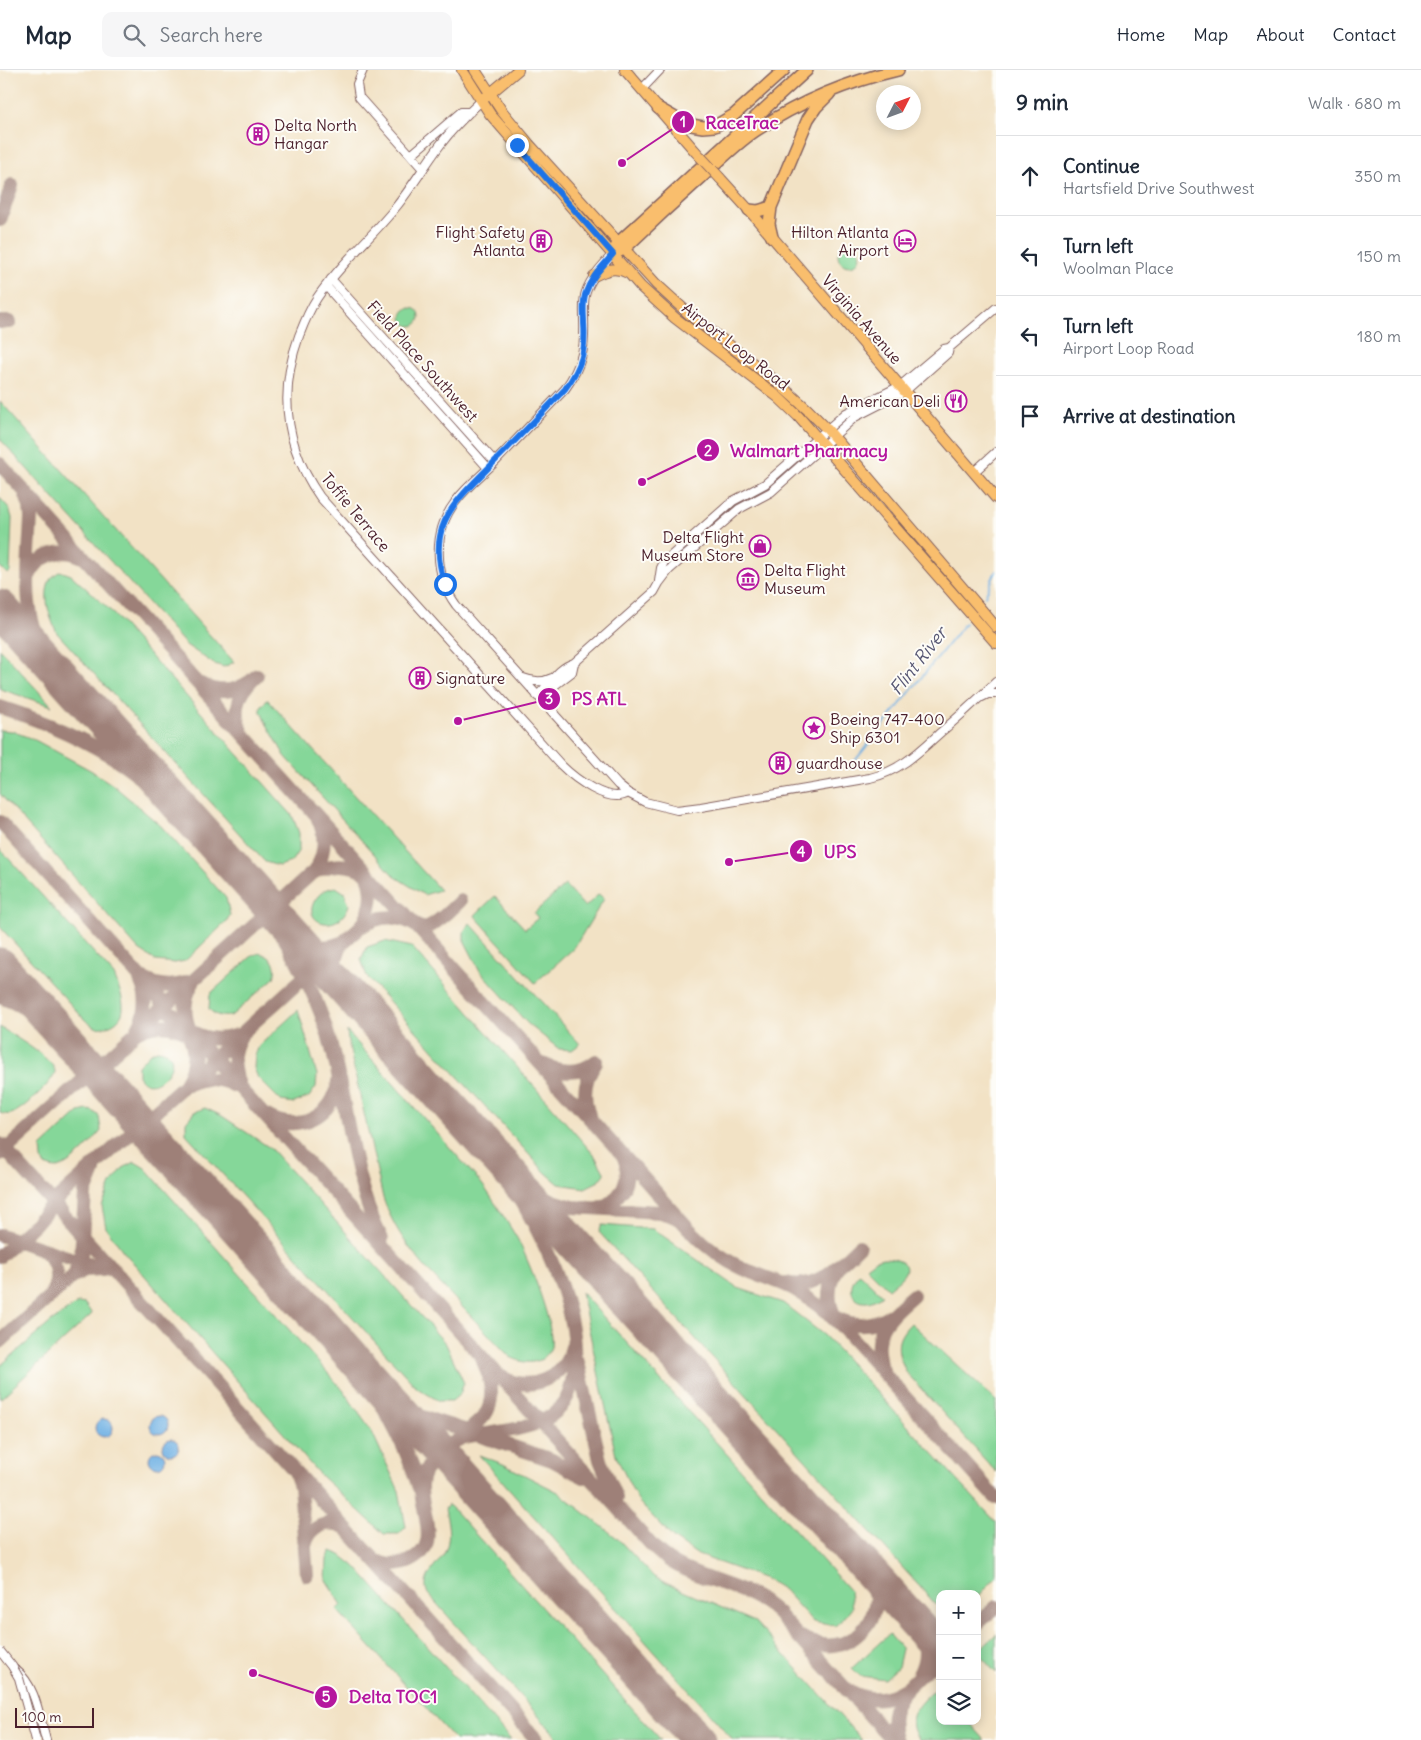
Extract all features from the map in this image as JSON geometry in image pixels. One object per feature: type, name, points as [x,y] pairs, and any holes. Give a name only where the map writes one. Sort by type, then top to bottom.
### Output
[{"type":"highway","points":[[658,108],[686,124],[703,127],[714,126],[734,115],[784,70]]},
{"type":"highway","points":[[618,248],[806,70]]},
{"type":"highway","points":[[618,248],[754,132],[797,106],[826,92],[873,76],[898,70]]},
{"type":"highway","points":[[772,236],[769,224],[771,207],[808,119],[816,107],[837,88]]},
{"type":"highway","points":[[749,210],[758,211],[771,207]]},
{"type":"main road","name":"Airport Loop Road","points":[[462,70],[482,101],[517,145],[618,248],[674,302],[778,383],[808,409],[996,627]]},
{"type":"main road","name":"Airport Loop Road","points":[[475,70],[501,110],[618,248],[631,275],[660,306],[778,397],[821,441],[996,643]]},
{"type":"main road","name":"Toffie Terrace","points":[[482,101],[518,70]]},
{"type":"main road","name":"Virginia Avenue","points":[[625,70],[772,236],[996,498]]},
{"type":"main road","points":[[594,276],[617,269],[631,275]]},
{"type":"street","points":[[363,70],[357,84],[360,97],[423,169]]},
{"type":"street","points":[[642,89],[660,70]]},
{"type":"street","name":"Toffie Terrace","points":[[482,101],[440,144],[404,198],[331,279],[309,311],[291,359],[287,386],[288,420],[291,436],[300,463],[312,485],[326,504],[567,771],[585,785],[599,791],[620,796],[628,793]]},
{"type":"street","points":[[411,155],[460,112],[470,112]]},
{"type":"street","points":[[618,248],[594,276],[585,293],[584,348],[582,359],[575,375],[565,389],[495,462],[464,491],[449,511],[440,534],[439,560],[450,596],[520,677],[609,776],[628,793],[652,805],[668,809],[685,809],[876,776],[894,770],[911,759],[996,682]]},
{"type":"street","name":"Field Place Southwest","points":[[331,279],[367,326]]},
{"type":"street","name":"Field Place Southwest","points":[[326,286],[440,400],[495,462]]},
{"type":"street","points":[[537,696],[552,683],[572,672],[574,663],[654,592],[659,583],[661,568],[664,562],[733,501],[765,484],[821,441],[846,413],[856,407],[902,389],[944,349],[949,348],[996,308]]},
{"type":"street","name":"Field Place Southwest","points":[[398,360],[433,406],[488,468]]},
{"type":"street","points":[[433,406],[440,400]]},
{"type":"street","points":[[974,472],[996,452]]},
{"type":"street","points":[[520,677],[537,682],[546,681],[552,683]]},
{"type":"street","points":[[552,683],[550,698],[554,714]]},
{"type":"street","points":[[980,698],[988,694],[996,694]]},
{"type":"street","points":[[0,1651],[19,1678],[36,1740]]},
{"type":"street","points":[[0,1655],[21,1675],[29,1686],[46,1740]]},
{"type":"green space","points":[[849,244],[857,247],[860,255],[857,263],[849,266],[841,263],[838,255],[841,247]]},
{"type":"green space","points":[[411,308],[417,311],[420,317],[417,323],[411,326],[405,323],[402,317],[405,311]]},
{"type":"green space","points":[[0,401],[234,662],[224,667],[214,664],[186,645],[0,439]]},
{"type":"green space","points":[[0,498],[9,508],[12,518],[10,572],[8,574],[0,567]]},
{"type":"green space","points":[[60,571],[71,575],[109,609],[292,815],[299,833],[299,850],[291,862],[279,866],[265,862],[57,633],[47,602],[47,588],[53,576]]},
{"type":"green space","points":[[0,649],[52,706],[0,689]]},
{"type":"green space","points":[[267,699],[440,890],[424,895],[394,876],[285,756],[260,709]]},
{"type":"green space","points":[[0,730],[12,731],[35,740],[92,771],[113,785],[161,826],[226,898],[230,915],[226,922],[185,961],[175,963],[156,961],[139,950],[0,794]]},
{"type":"green space","points":[[0,849],[114,975],[123,1004],[122,1014],[117,1021],[106,1026],[95,1027],[85,1020],[0,927]]},
{"type":"green space","points":[[565,885],[585,907],[599,894],[604,899],[574,948],[535,983],[475,916],[495,896],[525,929],[538,918],[534,913]]},
{"type":"green space","points":[[336,887],[345,893],[349,905],[344,915],[336,921],[321,922],[315,918],[312,912],[313,904],[323,892]]},
{"type":"green space","points":[[470,923],[580,1044],[572,1050],[559,1049],[527,1023],[480,971],[464,940],[464,931]]},
{"type":"green space","points":[[385,941],[412,947],[595,1156],[605,1174],[599,1181],[585,1188],[559,1184],[545,1172],[367,977],[361,959],[367,947]]},
{"type":"green space","points":[[261,953],[274,962],[274,978],[231,1016],[218,1016],[211,1011],[209,1009],[210,994],[253,955]]},
{"type":"green space","points":[[298,1010],[317,1075],[316,1087],[309,1097],[294,1103],[281,1101],[258,1078],[254,1068],[255,1055],[259,1046]]},
{"type":"green space","points":[[0,1027],[40,1054],[53,1066],[55,1071],[50,1081],[37,1095],[22,1108],[10,1114],[0,1113]]},
{"type":"green space","points":[[347,1031],[482,1184],[517,1238],[534,1276],[549,1324],[551,1347],[542,1359],[526,1362],[510,1357],[422,1264],[396,1227],[383,1198]]},
{"type":"green space","points":[[157,1050],[167,1053],[171,1059],[171,1066],[161,1080],[153,1084],[145,1083],[138,1076],[138,1066],[149,1054]]},
{"type":"green space","points":[[205,1108],[222,1116],[270,1148],[446,1344],[464,1383],[460,1394],[452,1401],[439,1401],[417,1388],[186,1134],[186,1122],[194,1112]]},
{"type":"green space","points":[[93,1111],[99,1116],[101,1131],[67,1164],[56,1168],[44,1165],[41,1147],[79,1112]]},
{"type":"green space","points":[[135,1162],[145,1168],[343,1390],[372,1432],[399,1491],[406,1527],[399,1534],[384,1534],[320,1475],[123,1251],[106,1228],[102,1206],[111,1184],[123,1168]]},
{"type":"green space","points":[[602,1225],[653,1229],[738,1288],[783,1303],[825,1336],[996,1522],[996,1577],[981,1594],[981,1590],[936,1590],[936,1605],[599,1232]]},
{"type":"green space","points":[[883,1258],[900,1261],[906,1270],[888,1289],[866,1267],[875,1260]]},
{"type":"green space","points":[[859,1273],[882,1295],[866,1302],[855,1298],[852,1293],[852,1287]]},
{"type":"green space","points":[[581,1292],[850,1591],[852,1608],[835,1626],[813,1622],[784,1590],[768,1580],[698,1555],[673,1538],[638,1501],[616,1456]]},
{"type":"green space","points":[[78,1303],[85,1304],[92,1314],[0,1399],[0,1366],[51,1322]]},
{"type":"green space","points":[[911,1323],[996,1401],[996,1472],[906,1372],[900,1358],[898,1346],[901,1335]]},
{"type":"green space","points":[[479,1455],[503,1464],[558,1492],[617,1538],[654,1577],[755,1622],[862,1740],[733,1740]]},
{"type":"green space","points":[[448,1505],[661,1740],[560,1740],[428,1594],[426,1581],[428,1576],[443,1555],[448,1544],[445,1509]]},
{"type":"green space","points":[[331,1551],[341,1555],[355,1566],[511,1740],[455,1740],[337,1610],[342,1605],[326,1580],[327,1559]]},
{"type":"green space","points":[[889,1634],[902,1649],[898,1667],[885,1679],[860,1676],[852,1668]]},
{"type":"green space","points":[[996,1634],[996,1673],[981,1656],[981,1648]]},
{"type":"green space","points":[[936,1688],[936,1725],[972,1725],[985,1740],[919,1740],[912,1724],[913,1717],[919,1704]]},
{"type":"water","points":[[159,1416],[165,1419],[168,1425],[165,1431],[159,1434],[153,1431],[150,1425],[153,1419]]},
{"type":"water","points":[[104,1419],[110,1422],[113,1428],[110,1434],[104,1437],[98,1434],[95,1428],[98,1422]]},
{"type":"water","points":[[171,1439],[179,1447],[171,1455],[163,1447]]},
{"type":"water","points":[[157,1451],[165,1459],[157,1467],[149,1459]]},
{"type":"waterway","name":"Flint River","points":[[985,596],[996,571]]},
{"type":"waterway","name":"Flint River","points":[[854,762],[965,623]]},
{"type":"taxiway","points":[[0,220],[12,185]]},
{"type":"taxiway","points":[[0,322],[10,322]]},
{"type":"taxiway","points":[[0,464],[691,1231],[730,1262],[794,1289],[829,1315],[996,1498]]},
{"type":"taxiway","points":[[26,495],[31,517],[28,572],[30,607],[38,642],[47,659]]},
{"type":"taxiway","points":[[29,576],[39,562],[52,554],[68,553],[84,558]]},
{"type":"taxiway","points":[[242,731],[238,715],[239,700],[246,687],[257,675]]},
{"type":"taxiway","points":[[201,684],[213,689],[225,690],[237,688],[249,682]]},
{"type":"taxiway","points":[[0,707],[48,724],[94,746],[131,769],[184,812]]},
{"type":"taxiway","points":[[312,874],[320,861],[323,848],[323,833],[318,819]]},
{"type":"taxiway","points":[[0,822],[656,1550],[684,1569],[748,1594],[763,1602],[777,1613],[892,1740]]},
{"type":"taxiway","points":[[0,1155],[311,874],[318,870],[339,865],[353,867],[367,873]]},
{"type":"taxiway","points":[[360,927],[368,914],[372,894],[367,873]]},
{"type":"taxiway","points":[[252,887],[276,924],[317,1002],[337,1069],[357,1169],[372,1217],[382,1239]]},
{"type":"taxiway","points":[[0,1256],[35,1224],[53,1203],[359,928],[383,918],[401,919],[418,927],[426,927],[442,918],[460,901]]},
{"type":"taxiway","points":[[299,939],[320,947],[341,943]]},
{"type":"taxiway","points":[[342,944],[336,965],[342,987]]},
{"type":"taxiway","points":[[144,979],[155,984],[167,986],[191,981]]},
{"type":"taxiway","points":[[138,1028],[145,1010],[145,998],[140,980]]},
{"type":"taxiway","points":[[190,1030],[186,1018],[186,1006],[188,994],[193,983]]},
{"type":"taxiway","points":[[0,997],[38,1017],[71,1045]]},
{"type":"taxiway","points":[[140,1030],[152,1026],[170,1026],[188,1033]]},
{"type":"taxiway","points":[[191,1031],[214,1039],[237,1035]]},
{"type":"taxiway","points":[[186,1081],[194,1058],[189,1035]]},
{"type":"taxiway","points":[[239,1084],[236,1078],[234,1054],[241,1036]]},
{"type":"taxiway","points":[[543,1064],[556,1069],[570,1071],[584,1068],[596,1061]]},
{"type":"taxiway","points":[[589,1115],[585,1101],[585,1088],[596,1062]]},
{"type":"taxiway","points":[[189,1084],[200,1080],[212,1079],[224,1081],[235,1086]]},
{"type":"taxiway","points":[[267,1116],[278,1121],[290,1123],[312,1119],[322,1113],[330,1104],[338,1081]]},
{"type":"taxiway","points":[[0,1144],[537,1740]]},
{"type":"taxiway","points":[[599,1208],[614,1200],[623,1187],[627,1172],[623,1155]]},
{"type":"taxiway","points":[[375,1560],[396,1565],[408,1562],[421,1554],[427,1543],[428,1531],[421,1491],[422,1478],[435,1459],[453,1443],[465,1437],[511,1430],[537,1423],[558,1410],[566,1399],[571,1386],[574,1358],[572,1328],[565,1297],[540,1237],[496,1157]]},
{"type":"taxiway","points":[[76,1269],[81,1255],[85,1193],[94,1171]]},
{"type":"taxiway","points":[[518,1182],[553,1201],[573,1207],[659,1212],[680,1219]]},
{"type":"taxiway","points":[[0,1235],[97,1267]]},
{"type":"taxiway","points":[[786,1283],[797,1285],[817,1280],[835,1269],[859,1246]]},
{"type":"taxiway","points":[[41,1249],[51,1259],[56,1270],[55,1283],[50,1296]]},
{"type":"taxiway","points":[[836,1319],[829,1294],[831,1281],[837,1268]]},
{"type":"taxiway","points":[[0,1342],[73,1276],[85,1270],[103,1269]]},
{"type":"taxiway","points":[[883,1370],[879,1357],[879,1336],[889,1318],[913,1295]]},
{"type":"taxiway","points":[[835,1317],[849,1323],[869,1324],[890,1315]]},
{"type":"taxiway","points":[[502,1377],[524,1384],[544,1380],[554,1375],[562,1367],[572,1347]]},
{"type":"taxiway","points":[[348,1352],[398,1435],[419,1488]]},
{"type":"taxiway","points":[[461,1436],[483,1418],[488,1409],[491,1388],[483,1361]]},
{"type":"taxiway","points":[[578,1362],[600,1460],[616,1498]]},
{"type":"taxiway","points":[[396,1405],[413,1414],[473,1432]]},
{"type":"taxiway","points":[[481,1436],[552,1460],[584,1477]]},
{"type":"taxiway","points":[[296,1475],[300,1486],[307,1575]]},
{"type":"taxiway","points":[[305,1546],[311,1533],[321,1526],[333,1524],[346,1528]]},
{"type":"taxiway","points":[[801,1637],[818,1644],[835,1645],[850,1640],[862,1631],[871,1618],[875,1603],[874,1586],[867,1569]]},
{"type":"taxiway","points":[[981,1620],[996,1607]]},
{"type":"taxiway","points":[[917,1626],[923,1638],[925,1651],[925,1657],[918,1676]]},
{"type":"taxiway","points":[[918,1626],[926,1632],[936,1635]]},
{"type":"taxiway","points":[[896,1740],[893,1714],[897,1703],[911,1683],[936,1661]]},
{"type":"taxiway","points":[[850,1691],[863,1697],[884,1698],[903,1690]]},
{"type":"runway","points":[[0,607],[936,1646]]},
{"type":"runway","points":[[0,965],[698,1740]]},
{"type":"place","name":"Delta North Hangar","points":[[258,134]]},
{"type":"place","name":"RaceTrac","points":[[622,163]]},
{"type":"place","name":"Flight Safety Atlanta","points":[[541,241]]},
{"type":"place","name":"Hilton Atlanta Airport","points":[[905,241]]},
{"type":"place","name":"American Deli","points":[[956,401]]},
{"type":"place","name":"Walmart Pharmacy","points":[[642,482]]},
{"type":"place","name":"Delta Flight Museum Store","points":[[760,546]]},
{"type":"place","name":"Delta Flight Museum","points":[[748,579]]},
{"type":"place","name":"Signature","points":[[420,678]]},
{"type":"place","name":"PS ATL","points":[[458,721]]},
{"type":"place","name":"Boeing 747-400 Ship 6301","points":[[814,728]]},
{"type":"place","name":"guardhouse","points":[[780,763]]},
{"type":"place","name":"UPS","points":[[729,862]]},
{"type":"place","name":"Delta TOC1","points":[[253,1673]]},
{"type":"route","points":[[445,584],[439,560],[438,546],[440,534],[449,511],[464,491],[495,462],[565,389],[575,375],[582,359],[585,339],[585,293],[594,276],[613,254],[517,145]]}]
